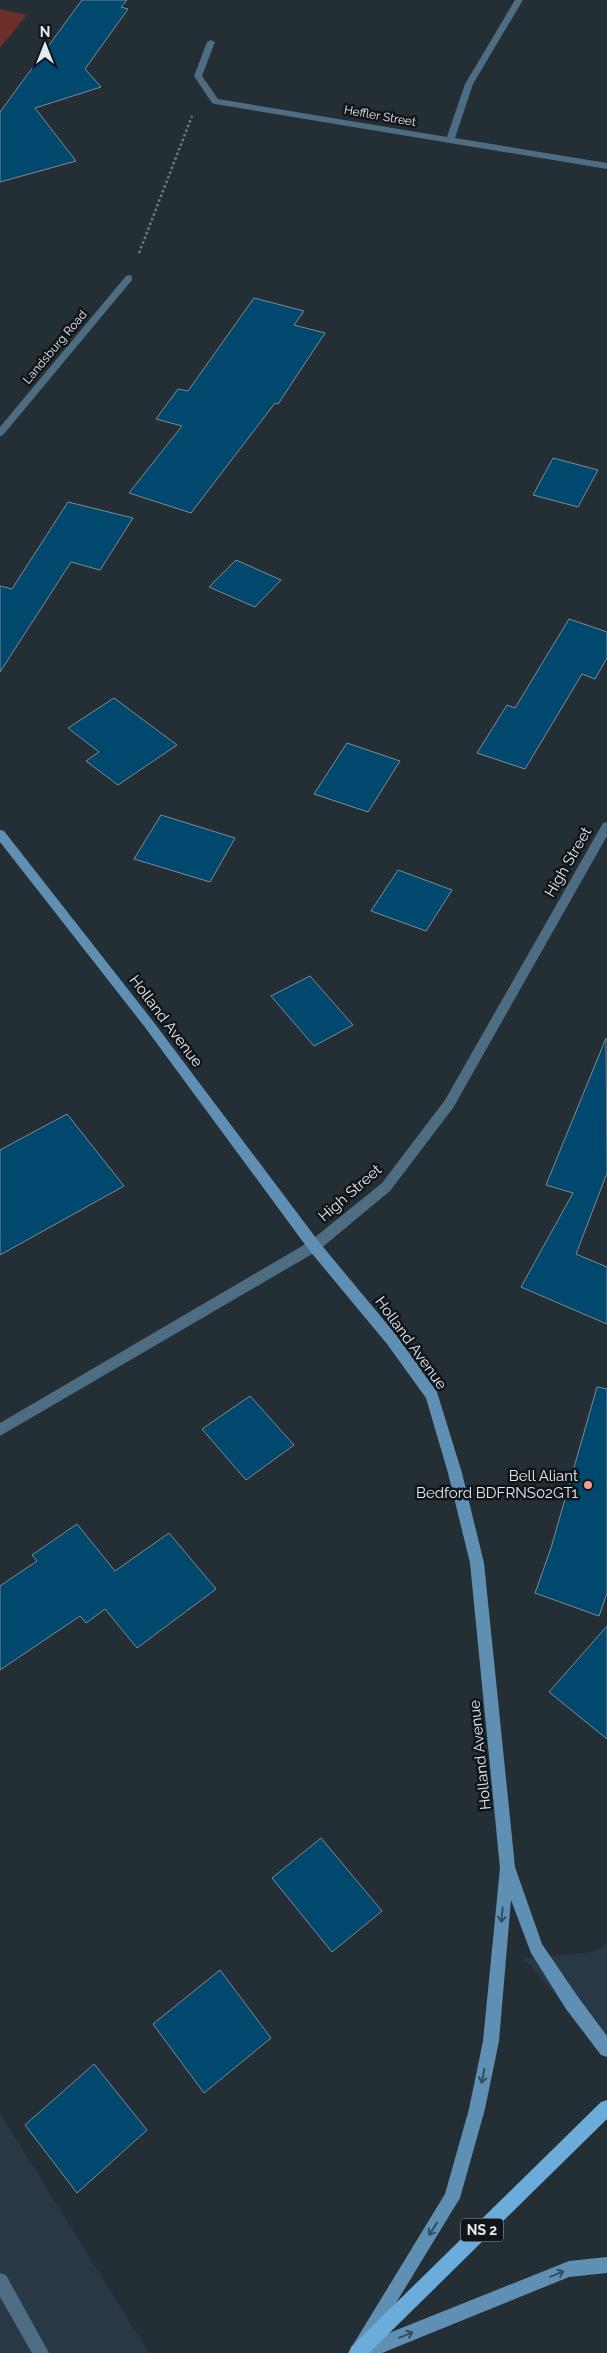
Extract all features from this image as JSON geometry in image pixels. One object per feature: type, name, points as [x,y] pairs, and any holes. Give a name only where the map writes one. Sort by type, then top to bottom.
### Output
[{"type":"main road","name":"NS 2","points":[[358,2353],[607,2108]]},
{"type":"street","points":[[450,140],[469,84],[520,0]]},
{"type":"street","points":[[204,85],[198,76],[211,42]]},
{"type":"street","name":"Heffler Street","points":[[204,85],[215,100],[607,166]]},
{"type":"street","name":"Landsburg Road","points":[[0,433],[129,278]]},
{"type":"street","name":"High Street","points":[[0,1430],[314,1246],[386,1187],[449,1104],[607,826]]},
{"type":"street","name":"Holland Avenue","points":[[0,834],[148,1023],[314,1246],[392,1340],[432,1396],[456,1473],[477,1563],[507,1867],[536,1948],[572,2003],[607,2049]]},
{"type":"street","points":[[358,2353],[452,2198],[477,2109],[490,2040],[507,1867]]},
{"type":"street","points":[[358,2353],[568,2269],[607,2265]]},
{"type":"street","points":[[0,2281],[40,2353]]},
{"type":"path","points":[[129,278],[204,85]]},
{"type":"shaded area","points":[[0,9],[27,15],[0,48]]},
{"type":"shaded area","points":[[607,1944],[607,2053],[524,1959],[593,1952]]},
{"type":"shaded area","points":[[0,2113],[149,2353],[0,2353]]},
{"type":"building","points":[[82,0],[127,0],[121,7],[128,9],[85,69],[101,87],[35,108],[76,161],[0,182],[0,112]]},
{"type":"building","points":[[254,298],[304,311],[294,325],[325,333],[278,404],[275,403],[191,513],[129,493],[182,426],[156,419],[178,389],[188,391]]},
{"type":"building","points":[[553,458],[598,470],[578,507],[533,495]]},
{"type":"building","points":[[68,502],[133,518],[100,570],[71,562],[0,672],[0,586],[12,589]]},
{"type":"building","points":[[236,560],[281,580],[255,607],[209,587]]},
{"type":"building","points":[[569,619],[607,632],[607,658],[595,679],[582,674],[525,769],[477,753],[507,705],[515,708]]},
{"type":"building","points":[[114,698],[177,745],[118,785],[86,761],[99,752],[68,728]]},
{"type":"building","points":[[347,743],[400,761],[368,812],[314,794]]},
{"type":"building","points":[[161,815],[235,838],[210,882],[134,859]]},
{"type":"building","points":[[398,870],[452,890],[426,931],[371,911]]},
{"type":"building","points":[[310,976],[353,1025],[314,1046],[271,996]]},
{"type":"building","points":[[606,1038],[607,1173],[576,1254],[607,1267],[607,1324],[521,1287],[573,1193],[546,1185]]},
{"type":"building","points":[[67,1114],[124,1186],[0,1255],[0,1150]]},
{"type":"building","points":[[597,1387],[607,1389],[607,1593],[599,1616],[535,1593],[551,1548]]},
{"type":"building","points":[[250,1396],[294,1445],[246,1480],[202,1429]]},
{"type":"building","points":[[77,1524],[115,1571],[169,1533],[216,1589],[137,1648],[105,1609],[86,1623],[80,1616],[0,1670],[0,1586],[37,1561],[32,1555]]},
{"type":"building","points":[[607,1626],[607,1739],[549,1692]]},
{"type":"building","points":[[321,1838],[382,1911],[332,1952],[272,1878]]},
{"type":"building","points":[[220,1970],[271,2038],[204,2093],[153,2024]]},
{"type":"building","points":[[94,2064],[147,2130],[77,2193],[25,2125]]},
{"type":"place","name":"Bell Aliant Bedford BDFRNS02GT1","points":[[588,1485]]}]
